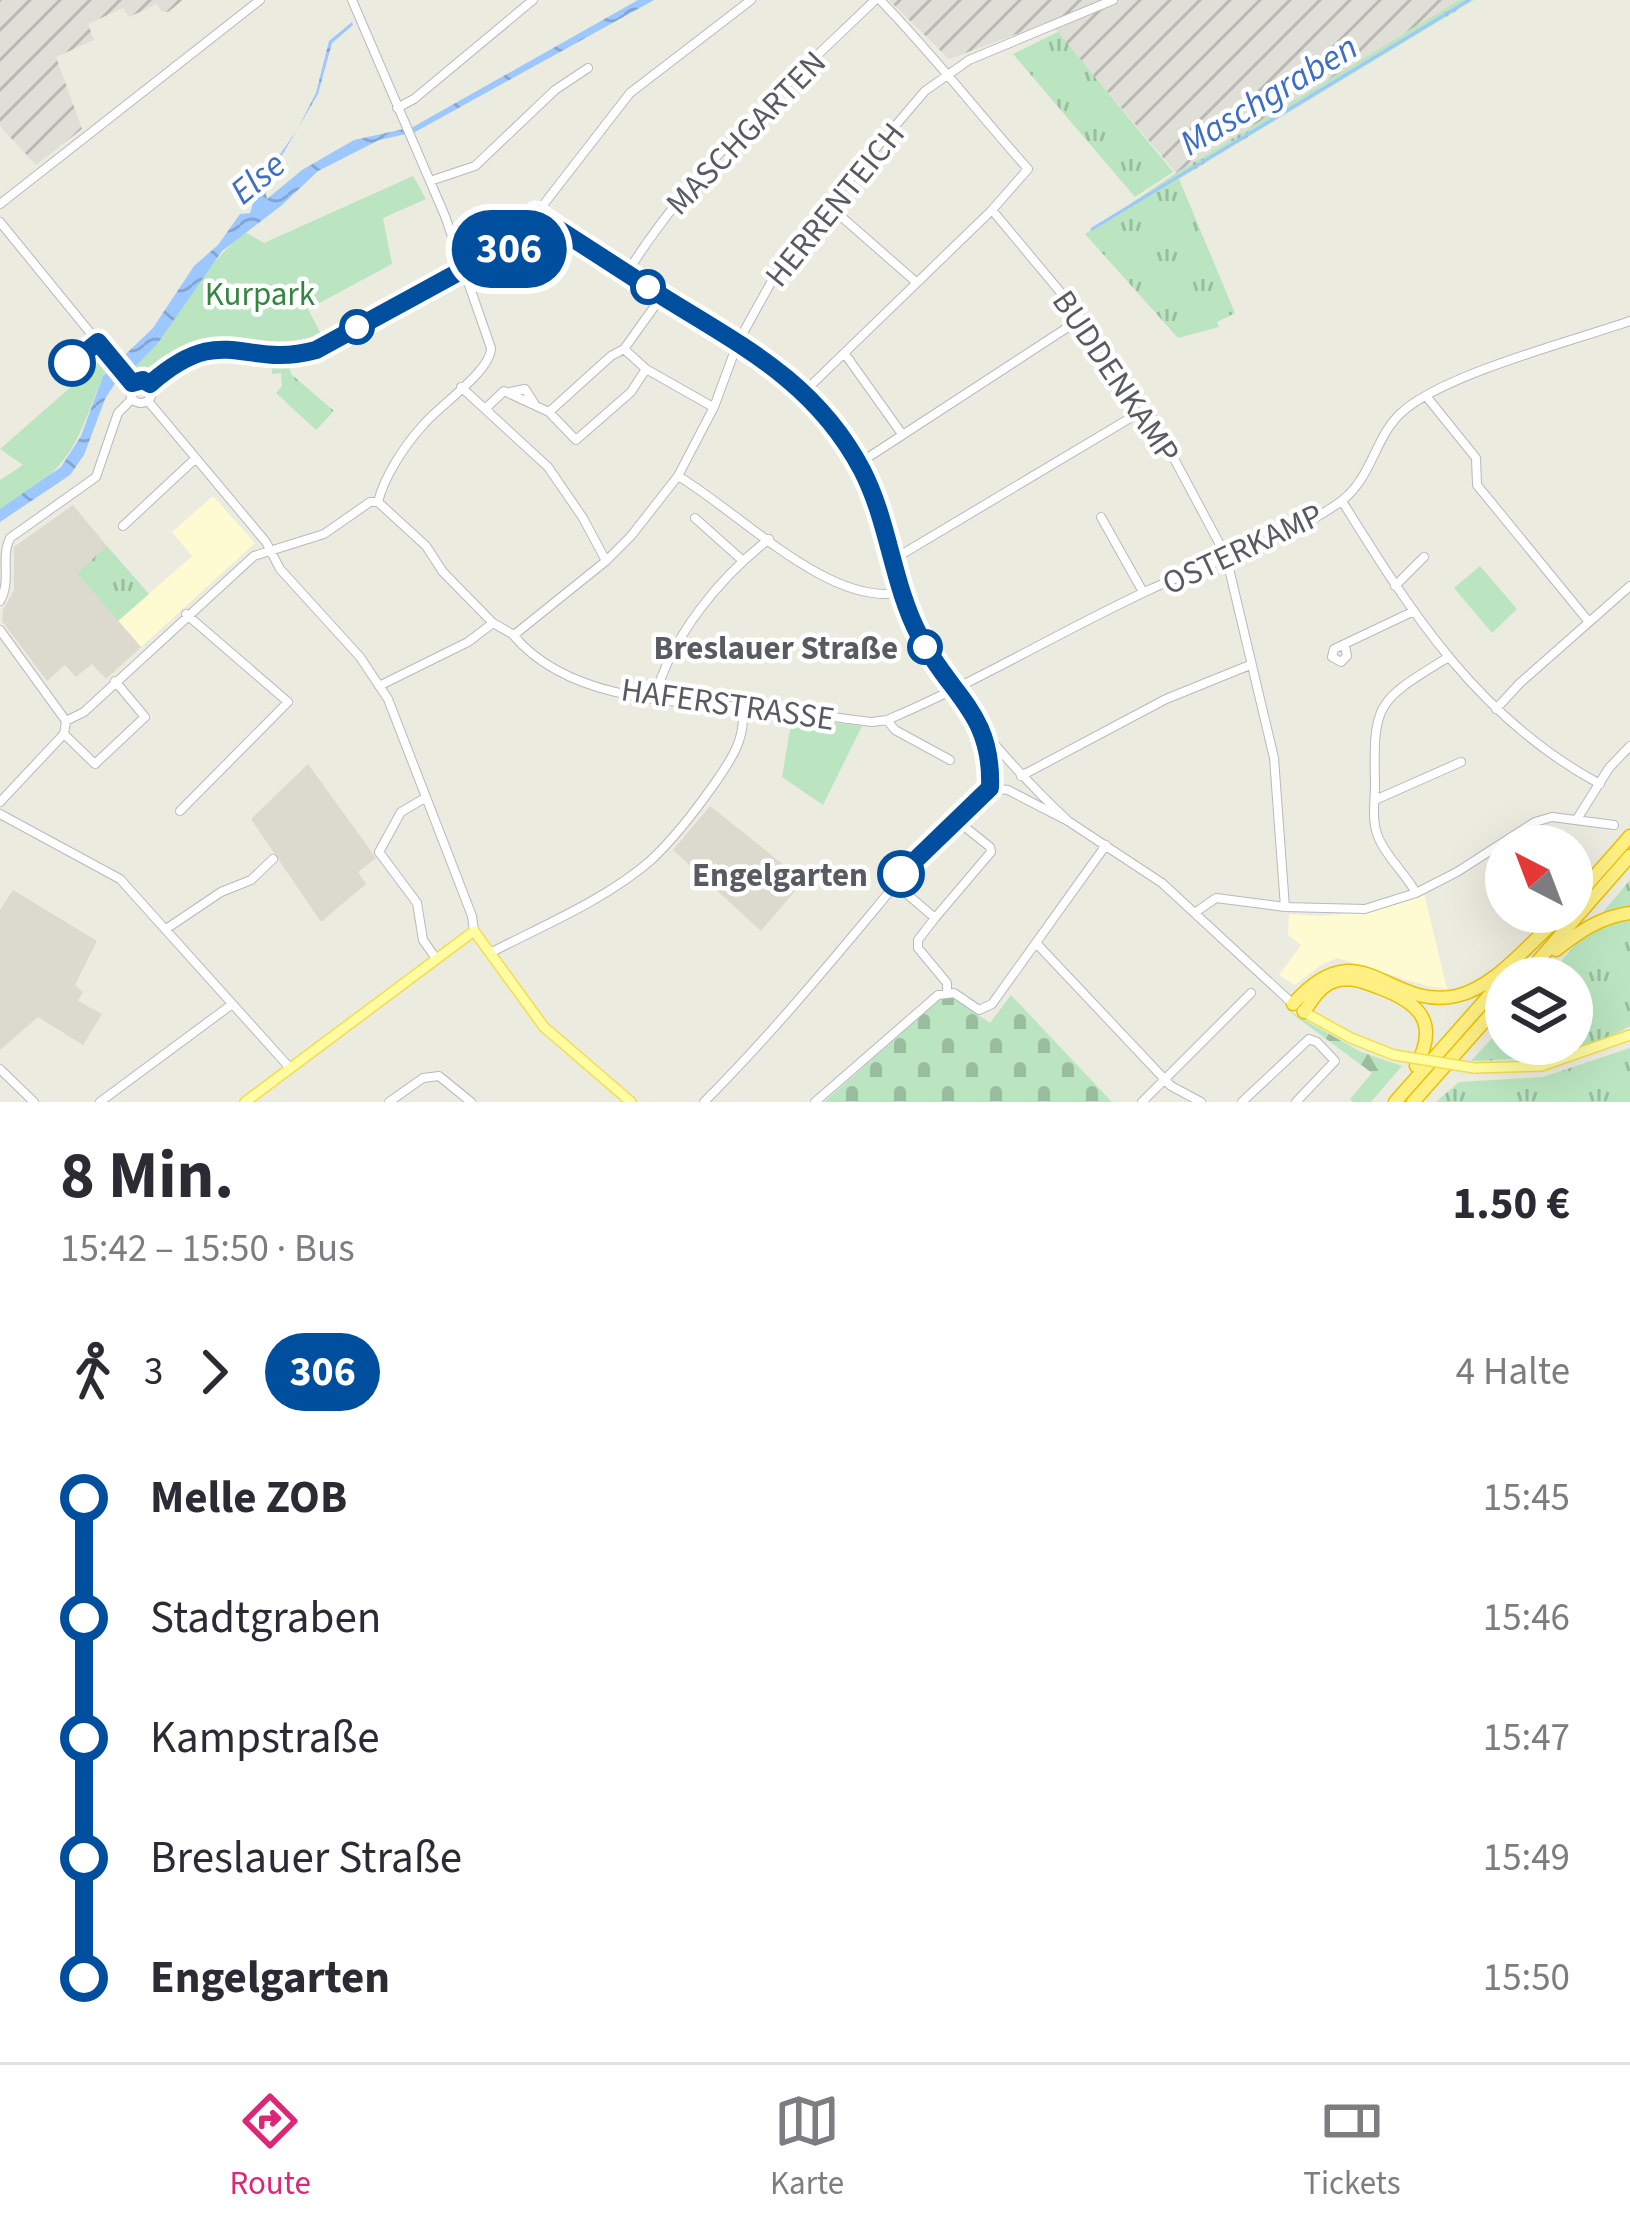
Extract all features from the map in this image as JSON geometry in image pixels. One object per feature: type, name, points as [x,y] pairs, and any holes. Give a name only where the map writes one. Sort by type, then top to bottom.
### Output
[{"type":"highway","points":[[1593,878],[1630,836]]},
{"type":"highway","points":[[1542,957],[1630,856]]},
{"type":"highway","points":[[1549,957],[1589,926],[1630,913]]},
{"type":"highway","points":[[1299,1008],[1308,987],[1332,972],[1353,970],[1435,999],[1460,996],[1486,982],[1541,933]]},
{"type":"highway","points":[[1393,1102],[1545,933]]},
{"type":"highway","points":[[1299,1008],[1330,983],[1347,979],[1388,991],[1418,1010],[1425,1023],[1424,1051],[1393,1102]]},
{"type":"highway","points":[[1413,1102],[1485,1021]]},
{"type":"main road","points":[[244,1102],[474,931],[544,1027],[631,1102]]},
{"type":"main road","points":[[1299,1008],[1394,1055],[1474,1068],[1541,1066],[1630,1035]]},
{"type":"street","points":[[0,204],[260,0]]},
{"type":"street","points":[[352,0],[430,181],[491,357],[422,425],[378,489],[379,502],[426,546],[442,572],[514,635]]},
{"type":"street","points":[[397,108],[414,100],[533,0]]},
{"type":"street","points":[[150,384],[178,361],[205,350],[316,350],[461,272],[483,268],[502,257],[630,93],[751,0]]},
{"type":"street","points":[[803,392],[1028,170],[938,58],[878,0]]},
{"type":"street","name":"MASCHGARTEN","points":[[627,273],[657,224],[690,184],[878,0]]},
{"type":"street","name":"HERRENTEICH","points":[[514,635],[632,536],[679,476],[714,407],[738,342],[789,250],[925,91],[946,73],[1113,0]]},
{"type":"street","points":[[430,181],[475,166],[555,90],[588,68]]},
{"type":"street","points":[[828,205],[916,282]]},
{"type":"street","name":"BUDDENKAMP","points":[[992,210],[1082,318],[1147,408],[1226,556],[1274,758],[1285,907]]},
{"type":"street","points":[[536,214],[769,361],[838,431],[874,497],[919,635],[985,733],[1068,821]]},
{"type":"street","points":[[0,222],[129,380],[132,399],[138,403],[148,400],[150,384],[129,380]]},
{"type":"street","points":[[549,412],[624,349],[662,296]]},
{"type":"street","points":[[858,464],[1082,318]]},
{"type":"street","name":"OSTERKAMP","points":[[952,687],[1342,501],[1367,474],[1400,414],[1426,395],[1630,321]]},
{"type":"street","points":[[624,349],[646,369],[714,407]]},
{"type":"street","points":[[845,354],[902,434]]},
{"type":"street","points":[[488,412],[504,391],[549,412],[576,440],[631,392],[646,369]]},
{"type":"street","points":[[461,387],[548,467],[584,518],[606,561]]},
{"type":"street","points":[[1426,395],[1476,458],[1478,485],[1589,622]]},
{"type":"street","points":[[0,602],[7,586],[5,550],[10,538],[96,477],[118,413],[132,399]]},
{"type":"street","points":[[148,400],[270,548],[292,585],[360,657],[380,686],[397,716],[474,931]]},
{"type":"street","points":[[894,559],[1147,408]]},
{"type":"street","points":[[123,526],[195,458]]},
{"type":"street","points":[[679,476],[840,585],[873,595],[902,592]]},
{"type":"street","points":[[1342,501],[1394,586],[1447,658],[1496,709],[1600,784]]},
{"type":"street","points":[[66,721],[84,712],[240,567],[270,548],[324,534],[370,502],[379,502]]},
{"type":"street","points":[[695,518],[742,560]]},
{"type":"street","points":[[1101,518],[1143,592]]},
{"type":"street","points":[[654,699],[683,635],[742,560],[769,539]]},
{"type":"street","points":[[1394,586],[1424,557]]},
{"type":"street","points":[[1496,709],[1630,586]]},
{"type":"street","points":[[1346,646],[1412,612]]},
{"type":"street","points":[[180,811],[289,702],[187,614]]},
{"type":"street","points":[[380,686],[468,641],[494,622]]},
{"type":"street","points":[[0,629],[66,721],[64,734],[0,802]]},
{"type":"street","name":"HAFERSTRASSE","points":[[514,635],[538,658],[570,677],[654,699],[872,722],[887,720],[952,687]]},
{"type":"street","points":[[1416,893],[1382,844],[1373,822],[1374,728],[1402,686],[1447,658]]},
{"type":"street","points":[[1021,776],[1166,699],[1250,665]]},
{"type":"street","points":[[64,734],[94,764],[146,717],[115,681]]},
{"type":"street","points":[[490,953],[628,878],[650,860],[700,804],[731,759],[740,742],[742,707]]},
{"type":"street","points":[[887,720],[895,730],[950,760]]},
{"type":"street","points":[[704,1102],[765,1038],[894,883],[990,788],[992,762],[985,733]]},
{"type":"street","points":[[1577,819],[1609,768],[1630,746]]},
{"type":"street","points":[[1375,800],[1461,762]]},
{"type":"street","points":[[990,788],[1008,790],[1068,821],[1162,883],[1299,1008]]},
{"type":"street","points":[[425,797],[401,812],[379,852],[417,903],[423,940],[436,957]]},
{"type":"street","points":[[0,814],[120,879],[290,1068]]},
{"type":"street","points":[[1196,912],[1216,898],[1285,907],[1365,909],[1416,893],[1535,822],[1552,817],[1614,825]]},
{"type":"street","points":[[815,1102],[947,991],[947,982],[918,948],[923,932],[991,850],[955,818]]},
{"type":"street","points":[[947,991],[979,1010],[986,1009],[1106,845]]},
{"type":"street","points":[[166,929],[221,892],[251,880],[273,859]]},
{"type":"street","points":[[894,883],[935,918]]},
{"type":"street","points":[[1037,944],[1165,1078],[1201,1102]]},
{"type":"street","points":[[1142,1102],[1251,993]]},
{"type":"street","points":[[100,1102],[231,1005]]},
{"type":"street","points":[[1242,1102],[1309,1039],[1335,1061],[1296,1102]]},
{"type":"street","points":[[0,1069],[34,1102]]},
{"type":"street","points":[[388,1102],[423,1078],[439,1076],[471,1102]]},
{"type":"shaded area","points":[[0,0],[183,0],[168,12],[157,4],[129,17],[123,8],[88,24],[94,40],[56,57],[82,129],[36,165],[0,126]]},
{"type":"shaded area","points":[[889,0],[1459,0],[1176,173],[1049,22],[949,59]]},
{"type":"shaded area","points":[[213,496],[255,543],[141,647],[118,621],[192,556],[172,532]]},
{"type":"shaded area","points":[[73,505],[107,546],[77,573],[141,647],[106,679],[92,664],[76,677],[65,665],[47,681],[2,621],[3,610],[14,590],[14,547]]},
{"type":"shaded area","points":[[308,764],[376,858],[358,872],[366,884],[321,922],[251,819]]},
{"type":"shaded area","points":[[710,806],[804,881],[761,931],[673,850]]},
{"type":"shaded area","points":[[13,890],[97,941],[75,985],[83,992],[78,1001],[102,1014],[83,1045],[38,1017],[0,1050],[0,910]]},
{"type":"shaded area","points":[[1424,893],[1447,989],[1337,958],[1295,985],[1279,975],[1301,945],[1288,935],[1289,914],[1376,910]]},
{"type":"green space","points":[[1459,0],[1474,0],[1179,179],[1235,313],[1217,322],[1219,327],[1178,338],[1085,234],[1176,173]]},
{"type":"green space","points":[[1058,32],[1173,172],[1135,197],[1013,54]]},
{"type":"green space","name":"Kurpark","points":[[413,176],[426,199],[383,218],[392,264],[308,309],[323,338],[291,345],[269,341],[264,345],[201,344],[144,373],[132,370],[213,264],[245,232],[264,243]]},
{"type":"green space","points":[[104,358],[110,366],[68,455],[43,481],[0,509],[0,480],[23,465],[0,449]]},
{"type":"green space","points":[[277,361],[286,361],[292,375],[334,411],[316,430],[276,393],[282,386],[281,373],[272,374]]},
{"type":"green space","points":[[107,546],[149,594],[118,621],[77,573]]},
{"type":"green space","points":[[1480,566],[1517,609],[1492,633],[1454,588]]},
{"type":"green space","points":[[792,718],[862,726],[823,805],[782,777]]},
{"type":"green space","points":[[1630,880],[1630,1026],[1593,1043],[1593,957],[1565,957],[1585,933],[1593,933],[1593,924]]},
{"type":"green space","points":[[1011,995],[1112,1102],[824,1102],[940,999],[951,997],[990,1023]]},
{"type":"green space","points":[[1287,1010],[1361,1052],[1402,1066],[1371,1102],[1353,1102],[1350,1099],[1372,1073]]},
{"type":"green space","points":[[1485,1046],[1485,1060],[1471,1061]]},
{"type":"green space","points":[[1630,1048],[1630,1102],[1436,1102],[1459,1082],[1543,1077],[1593,1065],[1593,1060]]},
{"type":"water","points":[[638,0],[654,0],[415,132],[379,140],[318,171],[222,251],[158,343],[119,377],[70,475],[0,522],[0,509],[61,467],[81,436],[103,376],[153,328],[194,266],[218,245],[240,214],[250,213],[259,184],[296,131],[264,186],[267,199],[302,170],[354,140],[413,127]]},
{"type":"water","points":[[352,22],[332,43],[318,94],[298,128],[316,93],[329,41]]},
{"type":"waterway","name":"Maschgraben","points":[[1092,229],[1469,0]]},
{"type":"bus line","name":"306","points":[[72,363],[98,342],[132,383],[143,380],[150,384],[178,361],[205,350],[316,350],[457,273],[493,264],[536,214],[769,361],[817,406],[861,468],[916,630],[985,733],[992,762],[990,788],[901,874]]},
{"type":"place","name":"Breslauer Straße","points":[[925,647]]},
{"type":"place","name":"Engelgarten","points":[[901,874]]},
{"type":"water label","name":"Else","points":[[257,177]]}]
